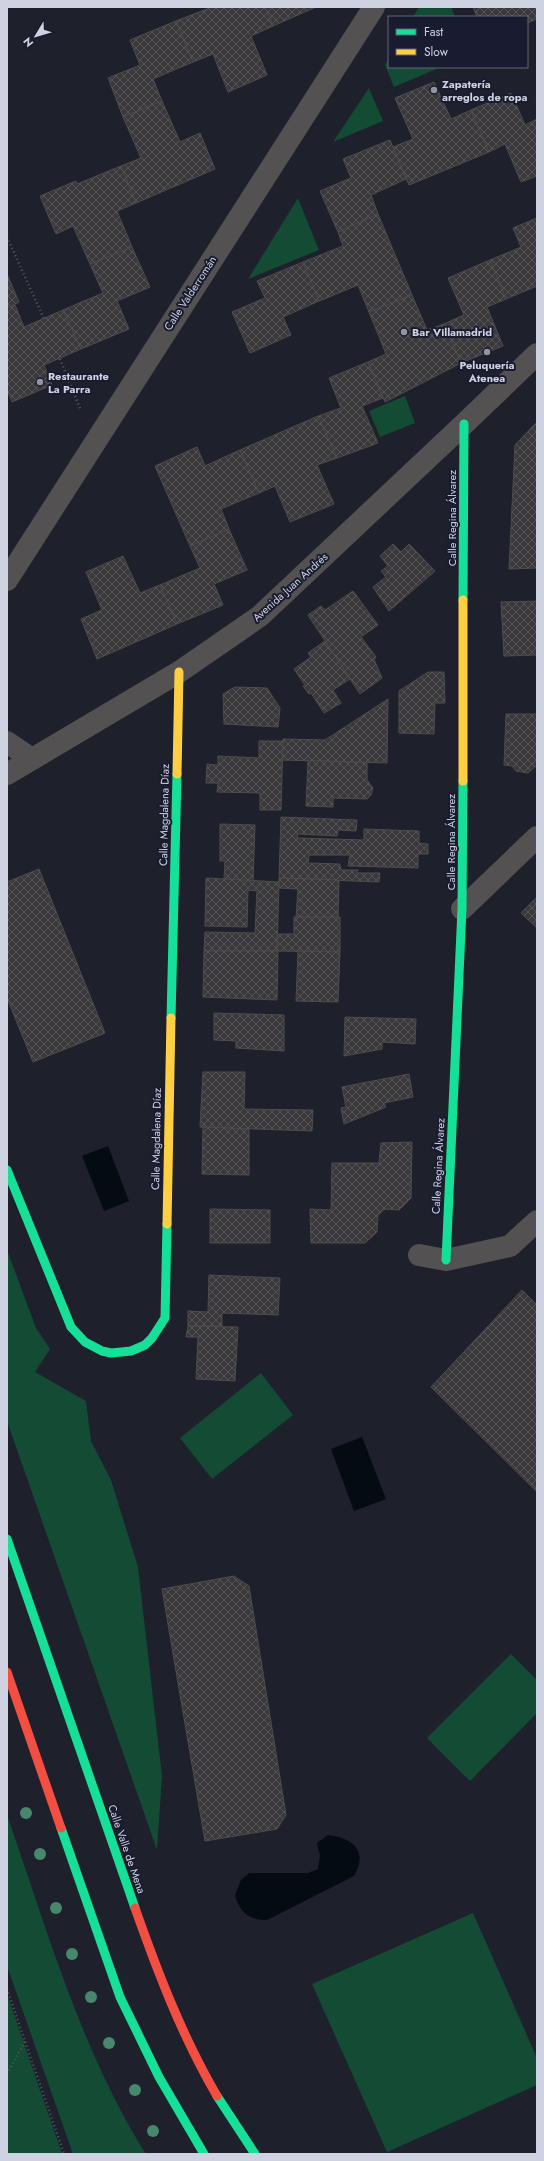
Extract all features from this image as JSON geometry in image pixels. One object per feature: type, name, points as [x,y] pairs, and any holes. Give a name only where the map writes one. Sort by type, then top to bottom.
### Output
[{"type":"street","name":"Calle Valderromán","points":[[7,580],[374,7]]},
{"type":"street","name":"Avenida Juan Andrés","points":[[7,774],[179,672],[260,616],[537,354]]},
{"type":"street","name":"Calle Regina Álvarez","points":[[446,1260],[462,909],[464,424]]},
{"type":"street","name":"Calle Magdalena Díaz","points":[[7,1170],[70,1328],[85,1344],[101,1352],[117,1353],[142,1346],[157,1332],[165,1318],[179,672]]},
{"type":"street","points":[[7,742],[32,759]]},
{"type":"street","points":[[462,909],[537,837]]},
{"type":"street","points":[[419,1255],[446,1260],[510,1246],[537,1220]]},
{"type":"street","name":"Calle Valle de Mena","points":[[7,1539],[157,1971],[196,2060],[226,2111],[255,2154]]},
{"type":"street","points":[[7,1672],[120,1997],[142,2046],[170,2101],[204,2154]]},
{"type":"path","points":[[7,237],[44,319]]},
{"type":"path","points":[[60,358],[82,412]]},
{"type":"path","points":[[7,1989],[64,2154]]},
{"type":"path","points":[[7,2074],[25,2041]]},
{"type":"green space","points":[[419,7],[451,7],[455,16],[414,16]]},
{"type":"green space","points":[[388,60],[388,68],[439,68],[394,87],[385,65]]},
{"type":"green space","points":[[369,88],[383,121],[333,142]]},
{"type":"green space","points":[[298,198],[319,250],[248,279]]},
{"type":"green space","points":[[405,396],[415,423],[380,437],[369,411]]},
{"type":"green space","points":[[7,1250],[36,1328],[50,1349],[35,1372],[86,1401],[91,1441],[111,1480],[138,1567],[162,1776],[157,1850],[7,1421]]},
{"type":"green space","points":[[261,1373],[293,1415],[212,1479],[180,1438]]},
{"type":"green space","points":[[511,1654],[537,1680],[537,1713],[470,1781],[427,1738]]},
{"type":"green space","points":[[7,1815],[51,1945],[84,2032],[102,2074],[123,2115],[146,2154],[73,2154],[7,1966]]},
{"type":"green space","points":[[473,1913],[537,2058],[537,2085],[387,2152],[312,1984]]},
{"type":"green space","points":[[7,1994],[62,2154],[7,2154]]},
{"type":"shaded area","points":[[108,1146],[129,1201],[104,1211],[82,1156]]},
{"type":"shaded area","points":[[362,1437],[386,1499],[354,1511],[331,1449]]},
{"type":"shaded area","points":[[328,1835],[351,1842],[356,1847],[359,1852],[360,1859],[354,1876],[267,1920],[260,1920],[250,1917],[242,1910],[235,1895],[241,1880],[249,1873],[308,1873],[318,1869],[320,1856],[317,1843]]},
{"type":"building","points":[[212,7],[265,7],[273,26],[251,36],[267,75],[228,92],[213,54],[193,62],[176,21]]},
{"type":"building","points":[[265,7],[316,7],[273,26]]},
{"type":"building","points":[[473,7],[537,7],[537,19],[528,23],[528,16],[477,16]]},
{"type":"building","points":[[176,21],[193,62],[153,79],[162,101],[123,117],[108,78],[140,65],[130,40]]},
{"type":"building","points":[[434,82],[451,119],[471,110],[489,152],[409,185],[393,147],[413,139],[395,98]]},
{"type":"building","points":[[511,93],[525,125],[537,119],[537,176],[521,182],[505,144],[489,152],[471,110]]},
{"type":"building","points":[[162,101],[180,142],[200,133],[215,169],[136,203],[121,166],[141,158],[123,117]]},
{"type":"building","points":[[390,140],[406,179],[371,195],[378,214],[338,232],[320,191],[351,178],[343,159]]},
{"type":"building","points":[[121,166],[136,203],[117,211],[132,247],[90,264],[73,226],[56,234],[40,196],[76,181],[77,184]]},
{"type":"building","points":[[378,214],[412,295],[369,312],[358,285],[319,301],[303,262],[343,246],[338,232]]},
{"type":"building","points":[[537,218],[537,286],[506,299],[490,260],[521,247],[513,228]]},
{"type":"building","points":[[132,247],[150,287],[117,301],[129,329],[81,349],[63,310],[103,293],[90,264]]},
{"type":"building","points":[[490,260],[506,299],[487,307],[503,346],[461,363],[444,324],[464,315],[448,278]]},
{"type":"building","points":[[303,262],[319,301],[283,317],[291,335],[250,353],[232,312],[265,298],[257,281]]},
{"type":"building","points":[[7,274],[19,302],[7,308]]},
{"type":"building","points":[[412,295],[427,330],[444,324],[461,363],[385,402],[368,362],[386,354],[369,312]]},
{"type":"building","points":[[15,305],[24,327],[63,310],[81,349],[44,365],[52,385],[12,402],[7,390],[7,308]]},
{"type":"building","points":[[368,362],[383,398],[362,406],[378,443],[337,458],[318,416],[341,408],[329,378]]},
{"type":"building","points":[[318,416],[337,458],[317,465],[334,504],[290,522],[275,486],[259,493],[240,450]]},
{"type":"building","points":[[537,422],[537,568],[509,569],[515,445]]},
{"type":"building","points":[[197,447],[205,466],[240,450],[259,493],[221,509],[229,529],[190,546],[155,466]]},
{"type":"building","points":[[229,529],[247,570],[214,584],[223,605],[177,624],[160,585],[200,568],[190,546]]},
{"type":"building","points":[[393,544],[401,552],[409,544],[435,571],[389,611],[373,587],[386,577],[381,571],[388,566],[380,556]]},
{"type":"building","points":[[123,556],[140,593],[160,585],[177,624],[97,659],[81,619],[102,610],[86,572]]},
{"type":"building","points":[[353,591],[378,625],[361,637],[376,657],[374,659],[382,678],[360,694],[308,615],[321,606],[325,610]]},
{"type":"building","points":[[537,601],[537,655],[504,656],[501,602]]},
{"type":"building","points":[[325,641],[350,679],[333,690],[341,703],[324,713],[311,693],[309,694],[303,686],[305,685],[294,669],[311,657],[308,653]]},
{"type":"building","points":[[428,672],[444,672],[445,703],[435,703],[434,734],[399,733],[399,691]]},
{"type":"building","points":[[235,687],[267,688],[280,708],[278,727],[224,724],[223,694]]},
{"type":"building","points":[[388,699],[387,763],[282,760],[283,739],[325,740]]},
{"type":"building","points":[[506,714],[537,714],[537,767],[536,766],[528,773],[516,771],[512,766],[504,765]]},
{"type":"building","points":[[259,741],[283,741],[281,810],[260,810],[260,793],[217,792],[218,783],[206,783],[207,764],[218,765],[218,756],[259,758]]},
{"type":"building","points":[[308,760],[367,763],[367,780],[373,788],[371,795],[367,799],[333,798],[333,807],[306,806]]},
{"type":"building","points":[[281,817],[357,820],[356,831],[338,830],[337,836],[298,834],[297,838],[364,840],[364,829],[419,831],[419,843],[428,844],[428,854],[418,854],[418,868],[348,866],[350,855],[309,855],[308,863],[340,864],[341,870],[358,870],[357,873],[380,873],[379,882],[279,878]]},
{"type":"building","points":[[220,824],[255,825],[253,881],[224,879],[225,861],[220,861]]},
{"type":"building","points":[[39,869],[105,1033],[33,1062],[7,998],[7,882]]},
{"type":"building","points":[[206,878],[279,882],[277,951],[204,951],[205,932],[255,933],[257,891],[248,890],[247,927],[205,926]]},
{"type":"building","points":[[279,878],[339,880],[338,918],[296,917],[298,889],[279,888]]},
{"type":"building","points":[[537,897],[537,928],[521,913]]},
{"type":"building","points":[[294,917],[340,917],[340,952],[277,951],[277,934],[294,934]]},
{"type":"building","points":[[204,951],[278,951],[277,1000],[203,997]]},
{"type":"building","points":[[298,951],[340,952],[338,1002],[296,1001]]},
{"type":"building","points":[[214,1013],[284,1015],[284,1051],[236,1048],[236,1041],[214,1040]]},
{"type":"building","points":[[345,1017],[416,1019],[415,1044],[382,1042],[382,1049],[344,1056]]},
{"type":"building","points":[[203,1072],[245,1072],[244,1109],[313,1110],[312,1131],[200,1127]]},
{"type":"building","points":[[409,1074],[413,1097],[384,1103],[386,1107],[344,1124],[341,1108],[346,1107],[342,1087]]},
{"type":"building","points":[[203,1127],[249,1129],[249,1175],[202,1174]]},
{"type":"building","points":[[412,1142],[411,1198],[399,1210],[385,1209],[378,1215],[377,1232],[365,1243],[311,1243],[310,1209],[331,1210],[332,1163],[379,1163],[381,1143]]},
{"type":"building","points":[[210,1209],[270,1210],[270,1243],[210,1243]]},
{"type":"building","points":[[209,1275],[280,1278],[278,1315],[222,1313],[222,1326],[188,1326],[188,1311],[208,1312]]},
{"type":"building","points":[[522,1290],[537,1305],[537,1492],[431,1387]]},
{"type":"building","points":[[188,1326],[238,1327],[235,1381],[196,1379],[198,1337],[186,1337]]},
{"type":"building","points":[[234,1576],[249,1586],[286,1815],[277,1829],[205,1841],[162,1589]]},
{"type":"traffic: fast","points":[[463,600],[464,424]]},
{"type":"traffic: fast","points":[[171,1018],[177,774]]},
{"type":"traffic: fast","points":[[446,1260],[462,909],[463,781]]},
{"type":"traffic: fast","points":[[7,1170],[71,1327],[85,1342],[102,1351],[111,1353],[131,1351],[145,1345],[152,1338],[165,1318],[167,1224]]},
{"type":"traffic: fast","points":[[7,1539],[135,1908]]},
{"type":"traffic: fast","points":[[61,1828],[120,1997],[159,2077],[204,2154]]},
{"type":"traffic: fast","points":[[217,2096],[255,2154]]},
{"type":"traffic: slow","points":[[463,600],[463,781]]},
{"type":"traffic: slow","points":[[177,774],[179,672]]},
{"type":"traffic: slow","points":[[167,1224],[171,1018]]},
{"type":"traffic: jam","points":[[7,1672],[61,1828]]},
{"type":"traffic: jam","points":[[135,1908],[182,2027],[217,2096]]},
{"type":"place","name":"Zapatería arreglos de ropa","points":[[434,90]]},
{"type":"place","name":"Bar Villamadrid","points":[[404,332]]},
{"type":"place","name":"Peluquería Atenea","points":[[487,352]]},
{"type":"place","name":"Restaurante La Parra","points":[[40,382]]}]
